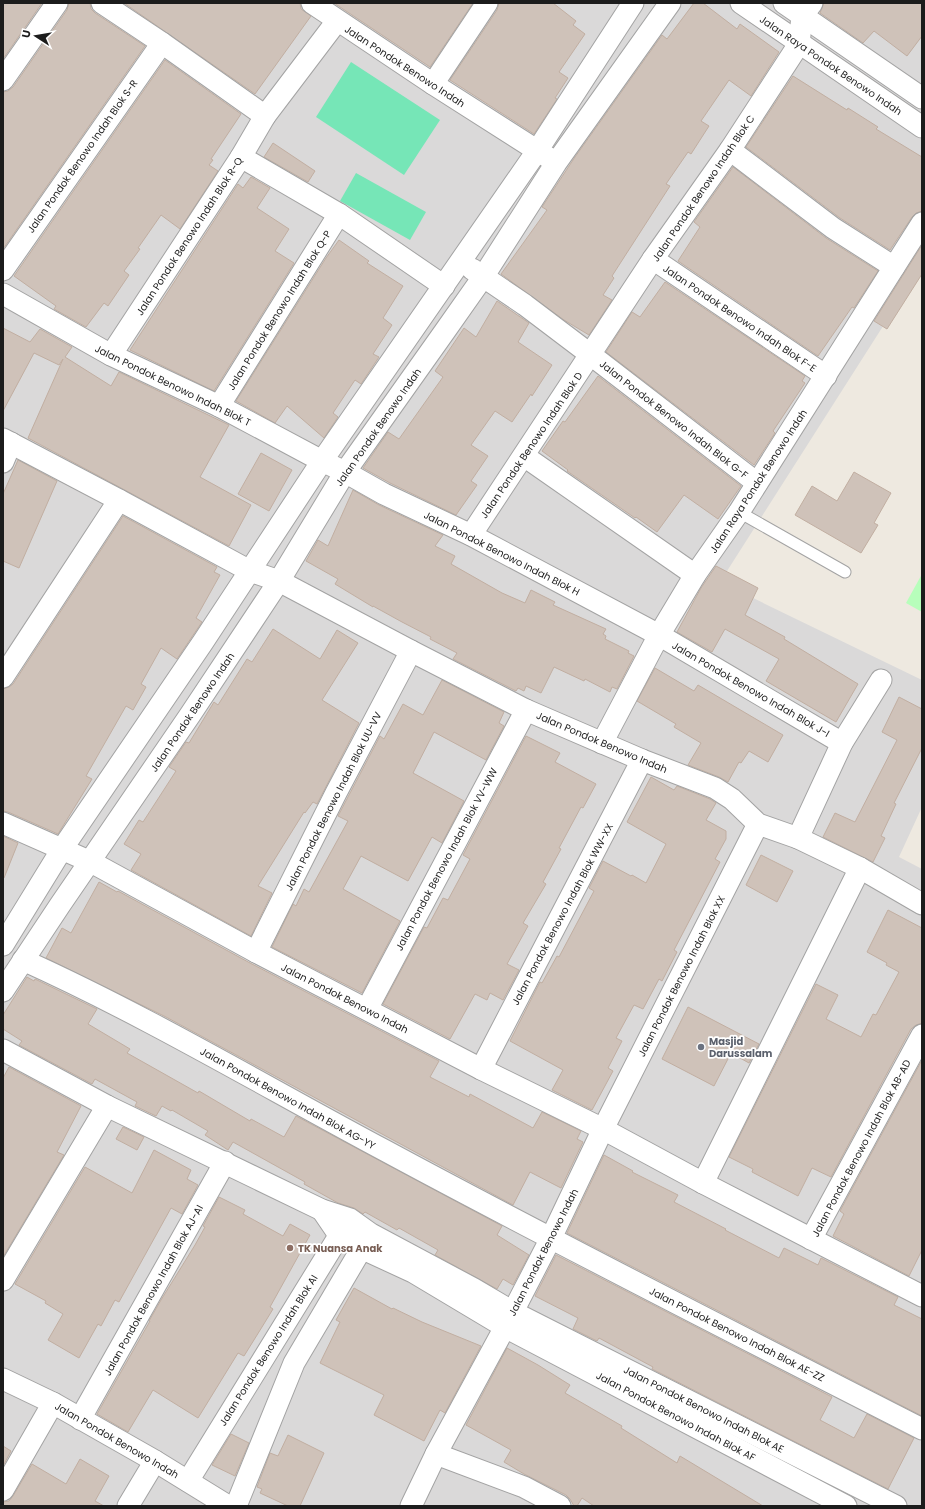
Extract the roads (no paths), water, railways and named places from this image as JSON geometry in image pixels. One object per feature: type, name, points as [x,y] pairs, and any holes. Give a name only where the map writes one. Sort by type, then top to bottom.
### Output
[{"type":"street","points":[[3,80],[57,3]]},
{"type":"street","points":[[102,3],[162,43],[265,116]]},
{"type":"street","points":[[312,3],[337,21]]},
{"type":"street","points":[[433,84],[488,3]]},
{"type":"street","points":[[3,945],[62,849],[250,571],[322,461],[537,151],[633,3]]},
{"type":"street","name":"Jalan Pondok Benowo Indah","points":[[3,991],[279,581],[345,472],[483,277],[556,163],[670,3]]},
{"type":"street","name":"Jalan Raya Pondok Benowo Indah","points":[[741,3],[922,127]]},
{"type":"street","points":[[784,3],[807,10],[922,98]]},
{"type":"street","name":"Jalan Pondok Benowo Indah Blok C","points":[[591,355],[654,259],[730,150],[799,44],[807,10]]},
{"type":"street","name":"Jalan Pondok Benowo Indah","points":[[265,116],[337,21],[556,163]]},
{"type":"street","name":"Jalan Pondok Benowo Indah Blok S-R","points":[[3,270],[162,43]]},
{"type":"street","name":"Jalan Pondok Benowo Indah Blok R-Q","points":[[111,355],[241,157],[265,116]]},
{"type":"street","points":[[730,150],[833,228],[894,267]]},
{"type":"street","points":[[241,157],[339,214],[444,286]]},
{"type":"street","name":"Jalan Pondok Benowo Indah Blok Q-P","points":[[219,406],[339,214]]},
{"type":"street","name":"Jalan Raya Pondok Benowo Indah","points":[[602,743],[659,635],[695,575],[739,512],[922,223]]},
{"type":"street","name":"Jalan Pondok Benowo Indah Blok F-E","points":[[654,259],[826,376]]},
{"type":"street","points":[[462,261],[525,305],[591,355]]},
{"type":"street","name":"Jalan Pondok Benowo Indah Blok T","points":[[3,294],[111,355],[219,406],[345,472]]},
{"type":"street","name":"Jalan Pondok Benowo Indah Blok D","points":[[471,535],[591,355]]},
{"type":"street","name":"Jalan Pondok Benowo Indah Blok G-F","points":[[591,355],[757,483]]},
{"type":"street","points":[[6,448],[119,500],[250,571]]},
{"type":"street","points":[[524,456],[695,575]]},
{"type":"street","name":"Jalan Pondok Benowo Indah Blok H","points":[[345,472],[384,494],[471,535],[659,635]]},
{"type":"street","points":[[3,677],[119,500]]},
{"type":"street","name":"Jalan Pondok Benowo Indah","points":[[250,571],[279,581],[411,652],[526,710],[642,760],[715,788],[732,799],[758,824],[798,838],[860,868],[922,904]]},
{"type":"street","name":"Jalan Pondok Benowo Indah Blok J-I","points":[[659,635],[842,743]]},
{"type":"street","name":"Jalan Pondok Benowo Indah Blok UU-VV","points":[[256,952],[336,793],[411,652]]},
{"type":"street","points":[[798,838],[842,743],[881,680]]},
{"type":"street","name":"Jalan Pondok Benowo Indah Blok VV-WW","points":[[367,1009],[526,710]]},
{"type":"street","name":"Jalan Pondok Benowo Indah Blok WW-XX","points":[[481,1069],[642,760]]},
{"type":"street","name":"Jalan Pondok Benowo Indah","points":[[3,823],[91,862],[256,952],[481,1069],[603,1129],[703,1183],[922,1296]]},
{"type":"street","name":"Jalan Pondok Benowo Indah Blok XX","points":[[603,1129],[758,824]]},
{"type":"street","points":[[703,1183],[860,868]]},
{"type":"street","name":"Jalan Pondok Benowo Indah Blok AG-YY","points":[[23,960],[73,982],[388,1153],[551,1238]]},
{"type":"street","name":"Jalan Pondok Benowo Indah Blok AB-AD","points":[[811,1239],[922,1035]]},
{"type":"street","name":"Jalan Pondok Benowo Indah","points":[[3,1050],[108,1106],[322,1210],[344,1227],[413,1272],[509,1319],[551,1238],[603,1129]]},
{"type":"street","points":[[3,1280],[108,1106]]},
{"type":"street","name":"Jalan Pondok Benowo Indah Blok AJ-AI","points":[[80,1419],[225,1162]]},
{"type":"street","name":"Jalan Pondok Benowo Indah Blok AI","points":[[188,1482],[344,1227]]},
{"type":"street","name":"Jalan Pondok Benowo Indah Blok AE-ZZ","points":[[551,1238],[922,1429]]},
{"type":"street","points":[[236,1506],[294,1364],[366,1241]]},
{"type":"street","points":[[417,1504],[436,1454],[509,1319]]},
{"type":"street","name":"Jalan Pondok Benowo Indah Blok AF","points":[[509,1319],[846,1506]]},
{"type":"street","name":"Jalan Pondok Benowo Indah Blok AE","points":[[509,1319],[896,1506]]},
{"type":"street","name":"Jalan Pondok Benowo Indah","points":[[3,1379],[53,1403],[155,1461],[228,1506]]},
{"type":"street","points":[[3,1490],[53,1403]]},
{"type":"street","points":[[436,1454],[524,1487],[560,1506]]},
{"type":"street","points":[[128,1506],[155,1461]]},
{"type":"lane","points":[[739,512],[844,572]]},
{"type":"place","name":"Masjid Darussalam","points":[[701,1047]]},
{"type":"place","name":"TK Nuansa Anak","points":[[290,1248]]}]
